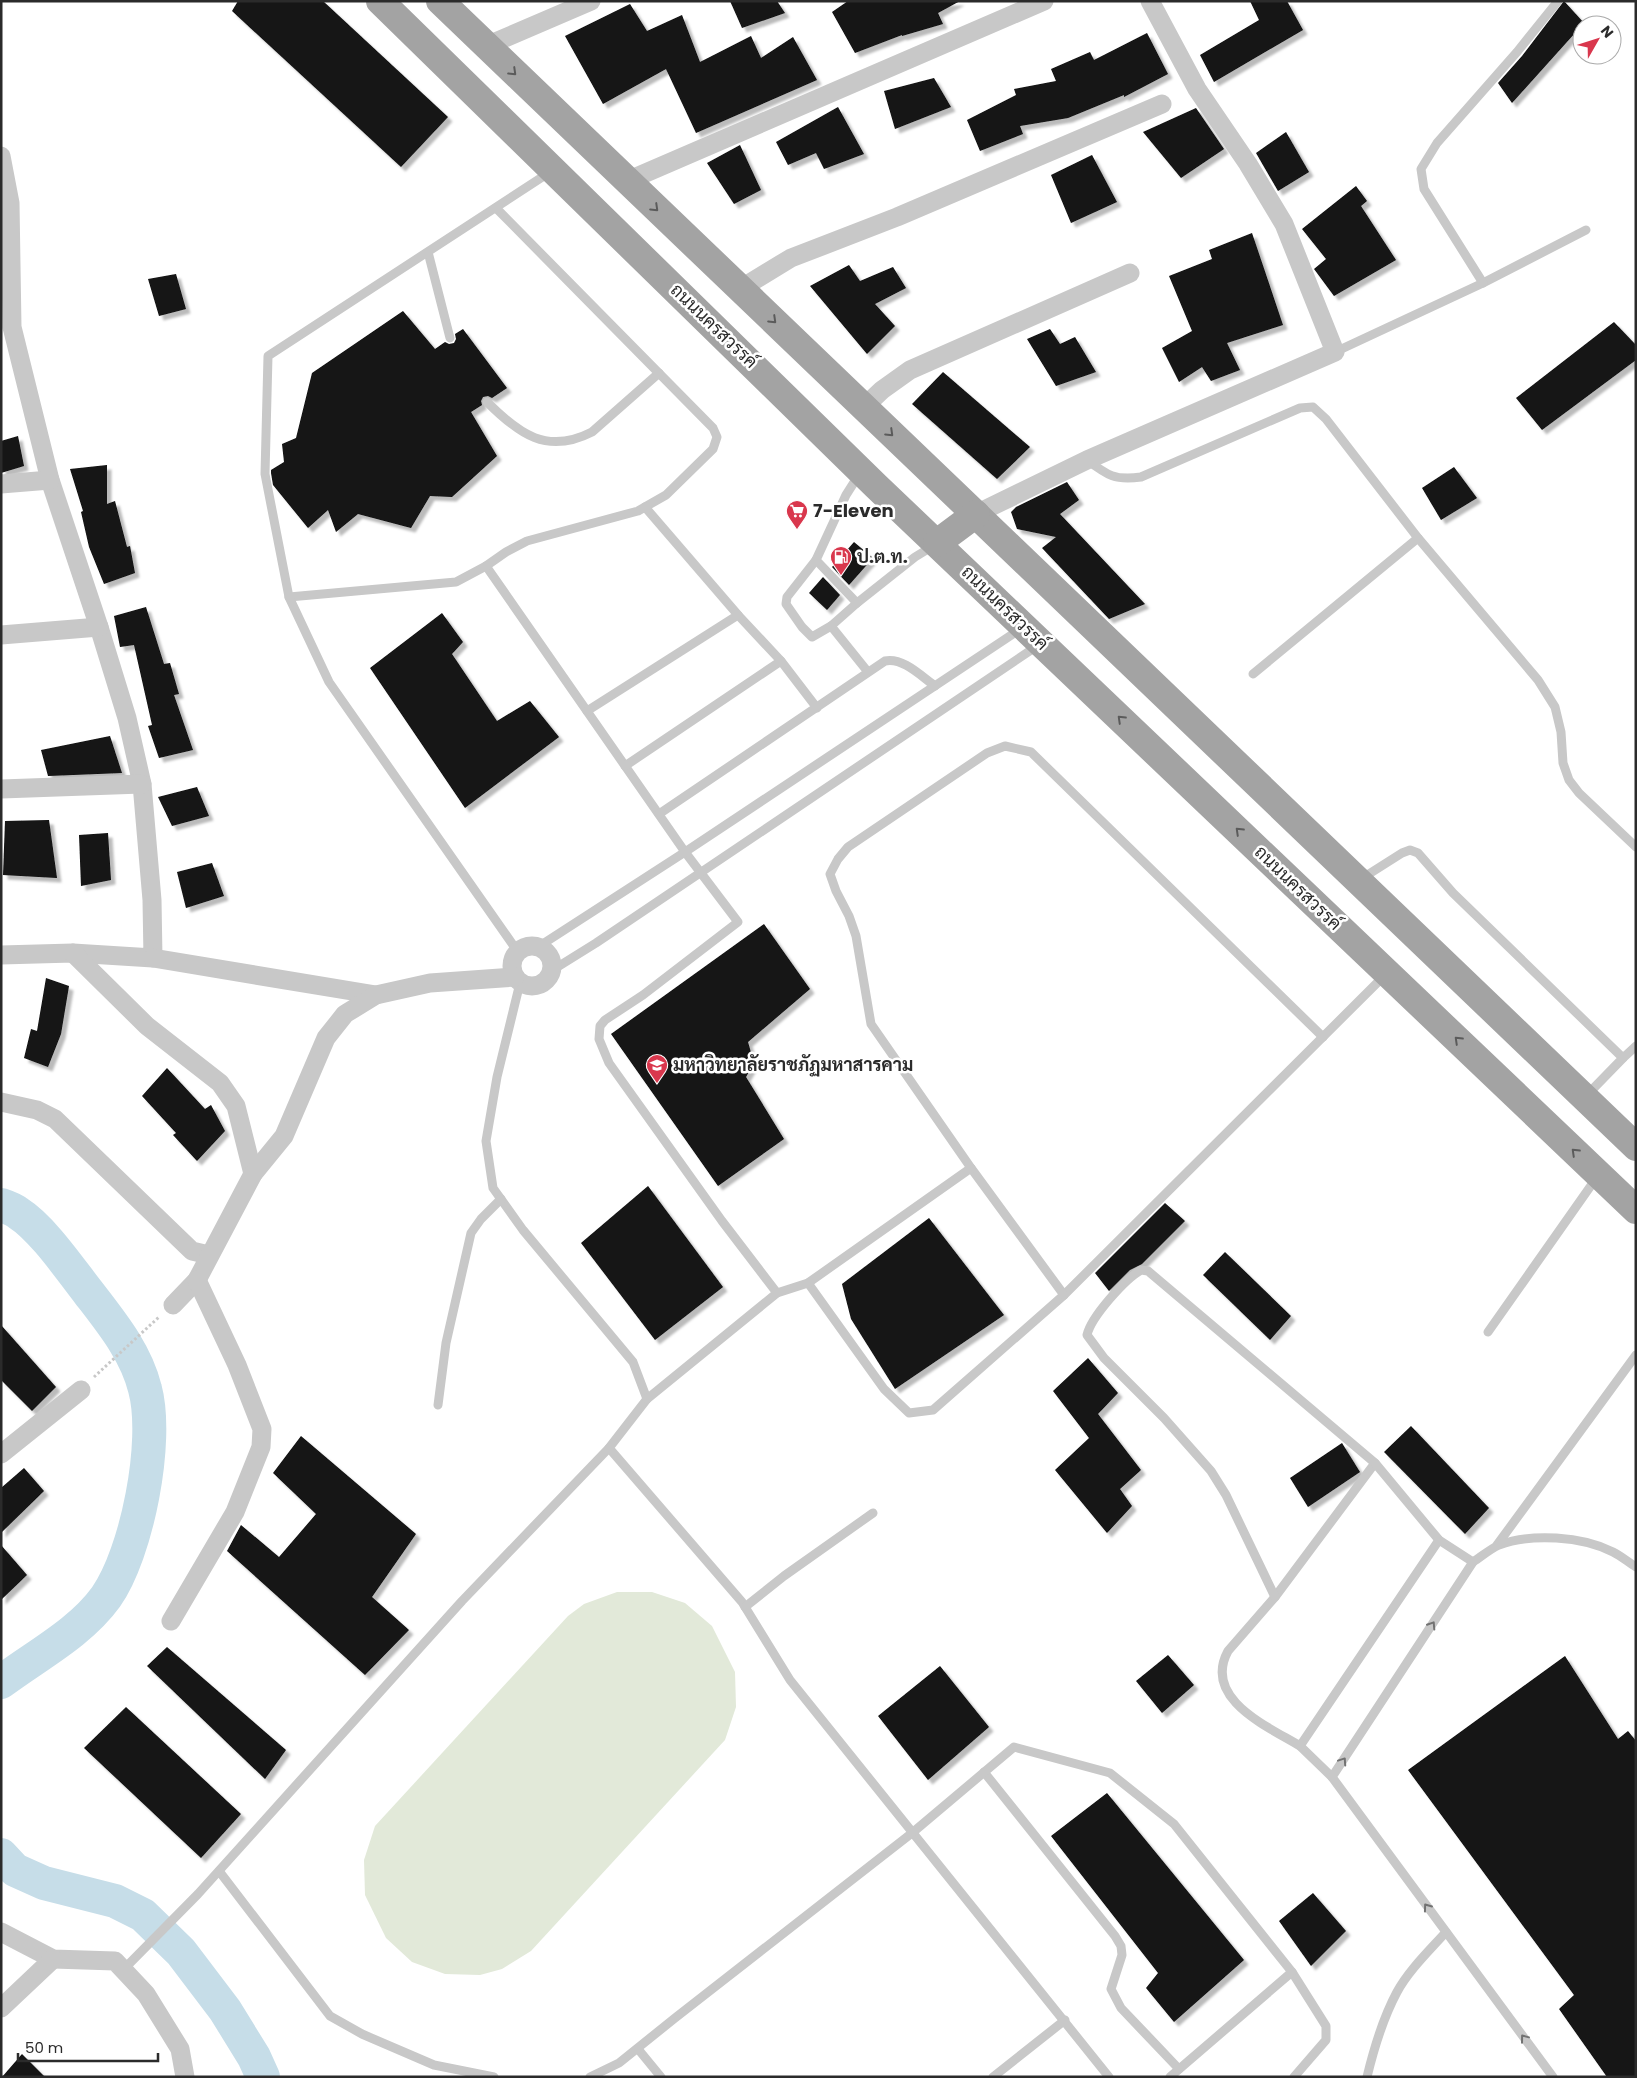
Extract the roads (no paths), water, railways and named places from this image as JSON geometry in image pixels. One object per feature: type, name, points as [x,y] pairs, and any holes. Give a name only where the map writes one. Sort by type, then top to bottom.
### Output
[{"type":"main road","name":"ถนนนครสวรรค์","points":[[380,1],[861,470],[1636,1210]]},
{"type":"main road","points":[[440,1],[1636,1147]]},
{"type":"main road","points":[[937,543],[976,514]]},
{"type":"street","points":[[486,46],[591,1]]},
{"type":"street","points":[[627,181],[1044,1]]},
{"type":"street","points":[[976,514],[1087,460],[1335,352],[1284,224],[1248,164],[1197,89],[1150,1]]},
{"type":"street","points":[[740,289],[791,258],[897,217],[1162,104]]},
{"type":"street","points":[[1,156],[10,203],[7,327],[50,480],[100,626],[127,718],[142,784],[152,900],[153,958]]},
{"type":"street","points":[[864,407],[910,370],[1130,274]]},
{"type":"street","points":[[1,484],[50,480]]},
{"type":"street","points":[[1,635],[100,626]]},
{"type":"street","points":[[1,789],[142,784]]},
{"type":"street","points":[[173,1305],[196,1280],[253,1174],[284,1136],[326,1038],[345,1014],[376,995],[430,983],[517,980],[526,986],[538,986],[544,982],[551,971],[550,959],[546,953],[538,947],[531,946],[518,952],[512,964],[517,980]]},
{"type":"street","points":[[73,953],[146,1026],[220,1083],[236,1106],[253,1174]]},
{"type":"street","points":[[1,955],[73,953],[153,958],[376,995]]},
{"type":"street","points":[[1,1102],[37,1110],[55,1119],[192,1251],[209,1255]]},
{"type":"street","points":[[171,1621],[235,1512],[261,1446],[262,1429],[237,1366],[196,1280]]},
{"type":"street","points":[[1,1454],[81,1390]]},
{"type":"street","points":[[1,1932],[53,1959],[115,1961],[146,1994],[180,2049],[185,2077]]},
{"type":"street","points":[[1,2008],[53,1959]]},
{"type":"lane","points":[[1483,283],[1424,189],[1421,168],[1437,143],[1517,52],[1558,1]]},
{"type":"lane","points":[[518,952],[329,682],[290,598],[265,474],[268,356],[554,170]]},
{"type":"lane","points":[[290,598],[408,585],[456,582],[486,566],[515,546],[535,538],[603,521],[645,507],[666,495],[713,449],[716,432],[713,428],[496,208]]},
{"type":"lane","points":[[1335,352],[1483,283],[1586,230]]},
{"type":"lane","points":[[428,252],[450,338]]},
{"type":"lane","points":[[487,402],[521,432],[540,440],[562,442],[579,438],[592,432],[659,374]]},
{"type":"lane","points":[[1087,460],[1108,475],[1119,479],[1140,477],[1300,408],[1313,407],[1326,419],[1418,538],[1543,687],[1555,707],[1563,763],[1569,780],[1579,793],[1636,847]]},
{"type":"lane","points":[[861,470],[846,496],[816,560],[787,597],[786,604],[802,627],[812,637],[819,635],[831,626],[915,557],[937,543]]},
{"type":"lane","points":[[645,507],[780,661],[817,708]]},
{"type":"lane","points":[[1253,674],[1418,538]]},
{"type":"lane","points":[[816,560],[857,603]]},
{"type":"lane","points":[[486,566],[699,872],[738,922],[643,995],[605,1020],[600,1026],[599,1039],[609,1064],[722,1222],[777,1293]]},
{"type":"lane","points":[[587,711],[738,615]]},
{"type":"lane","points":[[831,626],[868,672]]},
{"type":"lane","points":[[538,947],[935,686],[1033,635]]},
{"type":"lane","points":[[551,971],[596,943],[699,872],[1033,635]]},
{"type":"lane","points":[[659,814],[885,661],[896,660],[935,686]]},
{"type":"lane","points":[[625,766],[780,661]]},
{"type":"lane","points":[[1064,1295],[971,1168],[870,1024],[856,936],[830,874],[843,853],[862,837],[987,753],[1005,746],[1031,752],[1323,1037]]},
{"type":"lane","points":[[1358,881],[1402,853],[1410,850],[1415,851],[1453,893],[1623,1058]]},
{"type":"lane","points":[[808,1283],[884,1389],[909,1413],[933,1410],[1064,1295],[1387,972]]},
{"type":"lane","points":[[517,980],[486,1141],[494,1188],[523,1230],[632,1362],[644,1387],[647,1399]]},
{"type":"lane","points":[[1585,1098],[1636,1046]]},
{"type":"lane","points":[[123,1970],[198,1894],[462,1601],[609,1448],[647,1399],[777,1293],[808,1283],[971,1168]]},
{"type":"lane","points":[[1488,1332],[1599,1175]]},
{"type":"lane","points":[[438,1404],[446,1343],[471,1233],[481,1219],[501,1199]]},
{"type":"lane","points":[[1274,1597],[1226,1495],[1211,1471],[1164,1418],[1089,1341],[1087,1334],[1093,1320],[1128,1280],[1141,1270],[1148,1271],[1375,1463],[1439,1540],[1473,1562]]},
{"type":"lane","points":[[1498,1546],[1636,1355]]},
{"type":"lane","points":[[609,1448],[690,1540],[745,1607],[790,1680],[1109,2077]]},
{"type":"lane","points":[[1375,1463],[1274,1597],[1228,1651],[1223,1660],[1222,1672],[1225,1687],[1241,1709],[1300,1746],[1332,1777],[1553,2077]]},
{"type":"lane","points":[[745,1607],[784,1576],[873,1513]]},
{"type":"lane","points":[[1332,1777],[1473,1562],[1498,1546],[1527,1538],[1552,1538],[1595,1545],[1613,1552],[1636,1568]]},
{"type":"lane","points":[[1300,1746],[1439,1540]]},
{"type":"lane","points":[[590,2077],[619,2063],[638,2049],[912,1833],[1014,1747],[1110,1773],[1174,1824],[1292,1972],[1326,2026],[1326,2040],[1294,2077]]},
{"type":"lane","points":[[984,1772],[1115,1936],[1122,1955],[1111,1989],[1114,1996],[1121,2008],[1178,2069]]},
{"type":"lane","points":[[219,1871],[330,2016],[362,2034],[434,2065],[494,2077]]},
{"type":"lane","points":[[1367,2077],[1385,2019],[1397,1991],[1446,1932]]},
{"type":"lane","points":[[1170,2077],[1292,1972]]},
{"type":"lane","points":[[993,2077],[1065,2020]]},
{"type":"lane","points":[[638,2049],[660,2077]]},
{"type":"waterway","points":[[1,1205],[14,1210],[37,1228],[122,1338],[141,1375],[149,1411],[147,1466],[142,1496],[136,1526],[117,1578],[106,1597],[84,1622],[1,1682]]},
{"type":"waterway","points":[[1,1855],[15,1870],[44,1883],[115,1901],[143,1915],[181,1952],[225,2010],[254,2057],[263,2077]]},
{"type":"place","name":"7-Eleven","points":[[797,530]]},
{"type":"place","name":"ป.ต.ท.","points":[[841,576]]},
{"type":"place","name":"มหาวิทยาลัยราชภัฏมหาสารคาม","points":[[657,1084]]}]
